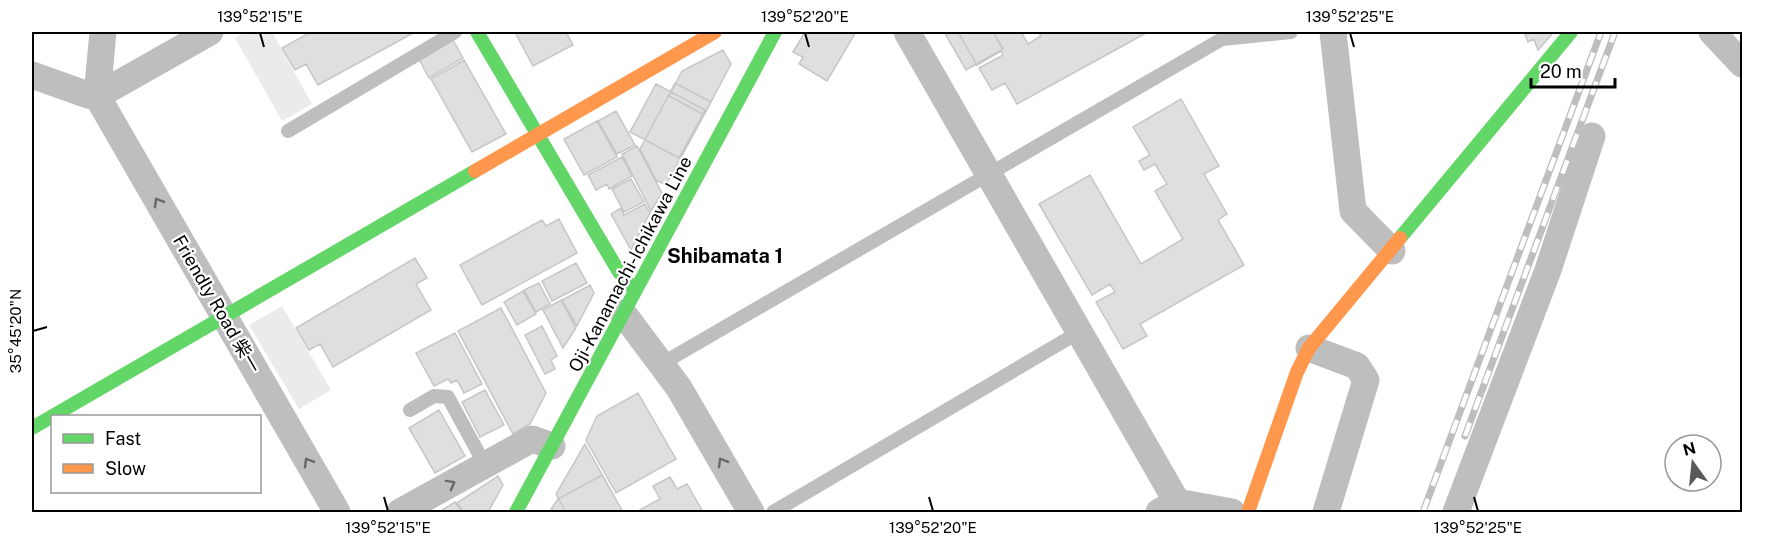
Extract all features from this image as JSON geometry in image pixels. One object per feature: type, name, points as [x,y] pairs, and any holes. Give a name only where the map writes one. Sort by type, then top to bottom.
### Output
[{"type":"street","points":[[97,96],[103,32]]},
{"type":"street","points":[[32,75],[88,95],[97,96],[210,32]]},
{"type":"street","points":[[477,32],[619,272],[629,302],[751,513]]},
{"type":"street","points":[[54,415],[715,32]]},
{"type":"street","name":"Oji-Kanamachi-Ichikawa Line","points":[[516,513],[775,32]]},
{"type":"street","points":[[906,32],[1081,331],[1168,507],[1232,513]]},
{"type":"street","points":[[1333,32],[1353,211],[1392,251]]},
{"type":"street","points":[[1248,513],[1297,372],[1309,348],[1392,251],[1503,110],[1571,32]]},
{"type":"street","points":[[1713,32],[1743,64]]},
{"type":"street","name":"Friendly Road 柴一","points":[[97,96],[337,513]]},
{"type":"street","points":[[1456,513],[1548,270],[1592,136]]},
{"type":"street","points":[[1309,348],[1357,366],[1366,380],[1326,513]]},
{"type":"street","points":[[32,428],[51,417]]},
{"type":"street","points":[[400,513],[532,439],[552,446]]},
{"type":"lane","points":[[288,131],[455,32]]},
{"type":"lane","points":[[663,363],[1220,35],[1291,32]]},
{"type":"lane","points":[[773,513],[1081,331]]},
{"type":"lane","points":[[410,410],[434,396],[448,397],[484,465]]},
{"type":"shaded area","points":[[246,32],[272,32],[312,104],[282,121],[235,38]]},
{"type":"shaded area","points":[[282,306],[331,390],[299,409],[249,325]]},
{"type":"building","points":[[311,32],[415,32],[318,85],[306,64],[295,70],[282,48]]},
{"type":"building","points":[[520,32],[566,32],[573,45],[533,66],[516,34]]},
{"type":"building","points":[[805,32],[856,32],[827,81],[799,64],[803,57],[793,52]]},
{"type":"building","points":[[944,32],[993,32],[1003,49],[966,70]]},
{"type":"building","points":[[958,32],[1021,32],[1028,44],[1041,36],[1038,32],[1148,32],[1017,104],[1005,83],[992,90],[979,68],[1003,55],[1001,51],[977,65]]},
{"type":"building","points":[[1524,32],[1554,32],[1538,50],[1534,39],[1528,42]]},
{"type":"building","points":[[453,40],[463,58],[429,78],[419,59]]},
{"type":"building","points":[[723,50],[731,64],[704,115],[669,96],[682,71]]},
{"type":"building","points":[[464,60],[506,134],[472,152],[431,79]]},
{"type":"building","points":[[675,83],[711,102],[666,185],[656,180],[640,149]]},
{"type":"building","points":[[656,84],[705,110],[679,158],[630,132]]},
{"type":"building","points":[[1181,99],[1219,166],[1204,174],[1227,214],[1218,220],[1244,265],[1140,324],[1147,336],[1123,349],[1096,302],[1115,292],[1110,284],[1092,295],[1039,204],[1090,175],[1141,264],[1183,239],[1155,191],[1167,184],[1155,164],[1144,170],[1139,161],[1150,155],[1133,127]]},
{"type":"building","points":[[616,111],[635,145],[617,154],[598,121]]},
{"type":"building","points":[[597,121],[617,157],[584,175],[564,139]]},
{"type":"building","points":[[637,146],[662,193],[651,211],[622,154]]},
{"type":"building","points":[[622,157],[632,176],[609,189],[607,184],[596,190],[588,175]]},
{"type":"building","points":[[631,179],[644,202],[624,212],[612,189]]},
{"type":"building","points":[[645,204],[650,213],[631,250],[611,214],[621,208],[624,215]]},
{"type":"building","points":[[559,219],[577,253],[482,305],[460,265],[542,220],[546,226]]},
{"type":"building","points":[[415,258],[427,278],[416,284],[431,310],[333,367],[320,344],[309,350],[296,328]]},
{"type":"building","points":[[576,263],[587,283],[552,301],[542,281]]},
{"type":"building","points":[[539,283],[550,304],[536,312],[524,290]]},
{"type":"building","points":[[590,285],[594,293],[577,326],[562,300]]},
{"type":"building","points":[[523,291],[536,314],[517,325],[504,302]]},
{"type":"building","points":[[561,300],[576,328],[563,348],[543,310]]},
{"type":"building","points":[[501,308],[546,393],[530,424],[513,434],[458,331]]},
{"type":"building","points":[[542,326],[557,356],[551,360],[555,369],[545,374],[525,335]]},
{"type":"building","points":[[455,333],[482,384],[464,393],[457,380],[451,383],[448,379],[434,386],[416,353]]},
{"type":"building","points":[[485,390],[504,425],[480,437],[462,402]]},
{"type":"building","points":[[638,393],[676,459],[616,493],[586,440],[597,416]]},
{"type":"building","points":[[439,410],[465,456],[435,473],[409,428]]},
{"type":"building","points":[[585,444],[623,512],[566,512],[556,494]]},
{"type":"building","points":[[602,475],[623,512],[556,512],[551,509],[558,499]]},
{"type":"building","points":[[498,476],[503,485],[488,512],[464,512],[457,503]]},
{"type":"building","points":[[670,477],[677,489],[687,484],[703,512],[636,512],[660,499],[653,486]]},
{"type":"building","points":[[455,502],[462,512],[439,512]]},
{"type":"railway","points":[[1423,512],[1601,32]]},
{"type":"railway","points":[[1465,436],[1615,32]]},
{"type":"traffic: fast","points":[[477,32],[619,272],[635,291]]},
{"type":"traffic: fast","points":[[516,512],[775,32]]},
{"type":"traffic: fast","points":[[1400,238],[1571,32]]},
{"type":"traffic: fast","points":[[54,415],[475,171]]},
{"type":"traffic: fast","points":[[32,428],[51,417]]},
{"type":"traffic: slow","points":[[475,171],[715,32]]},
{"type":"traffic: slow","points":[[1248,512],[1297,372],[1309,348],[1400,238]]},
{"type":"district","name":"Shibamata 1","points":[[725,256]]}]
